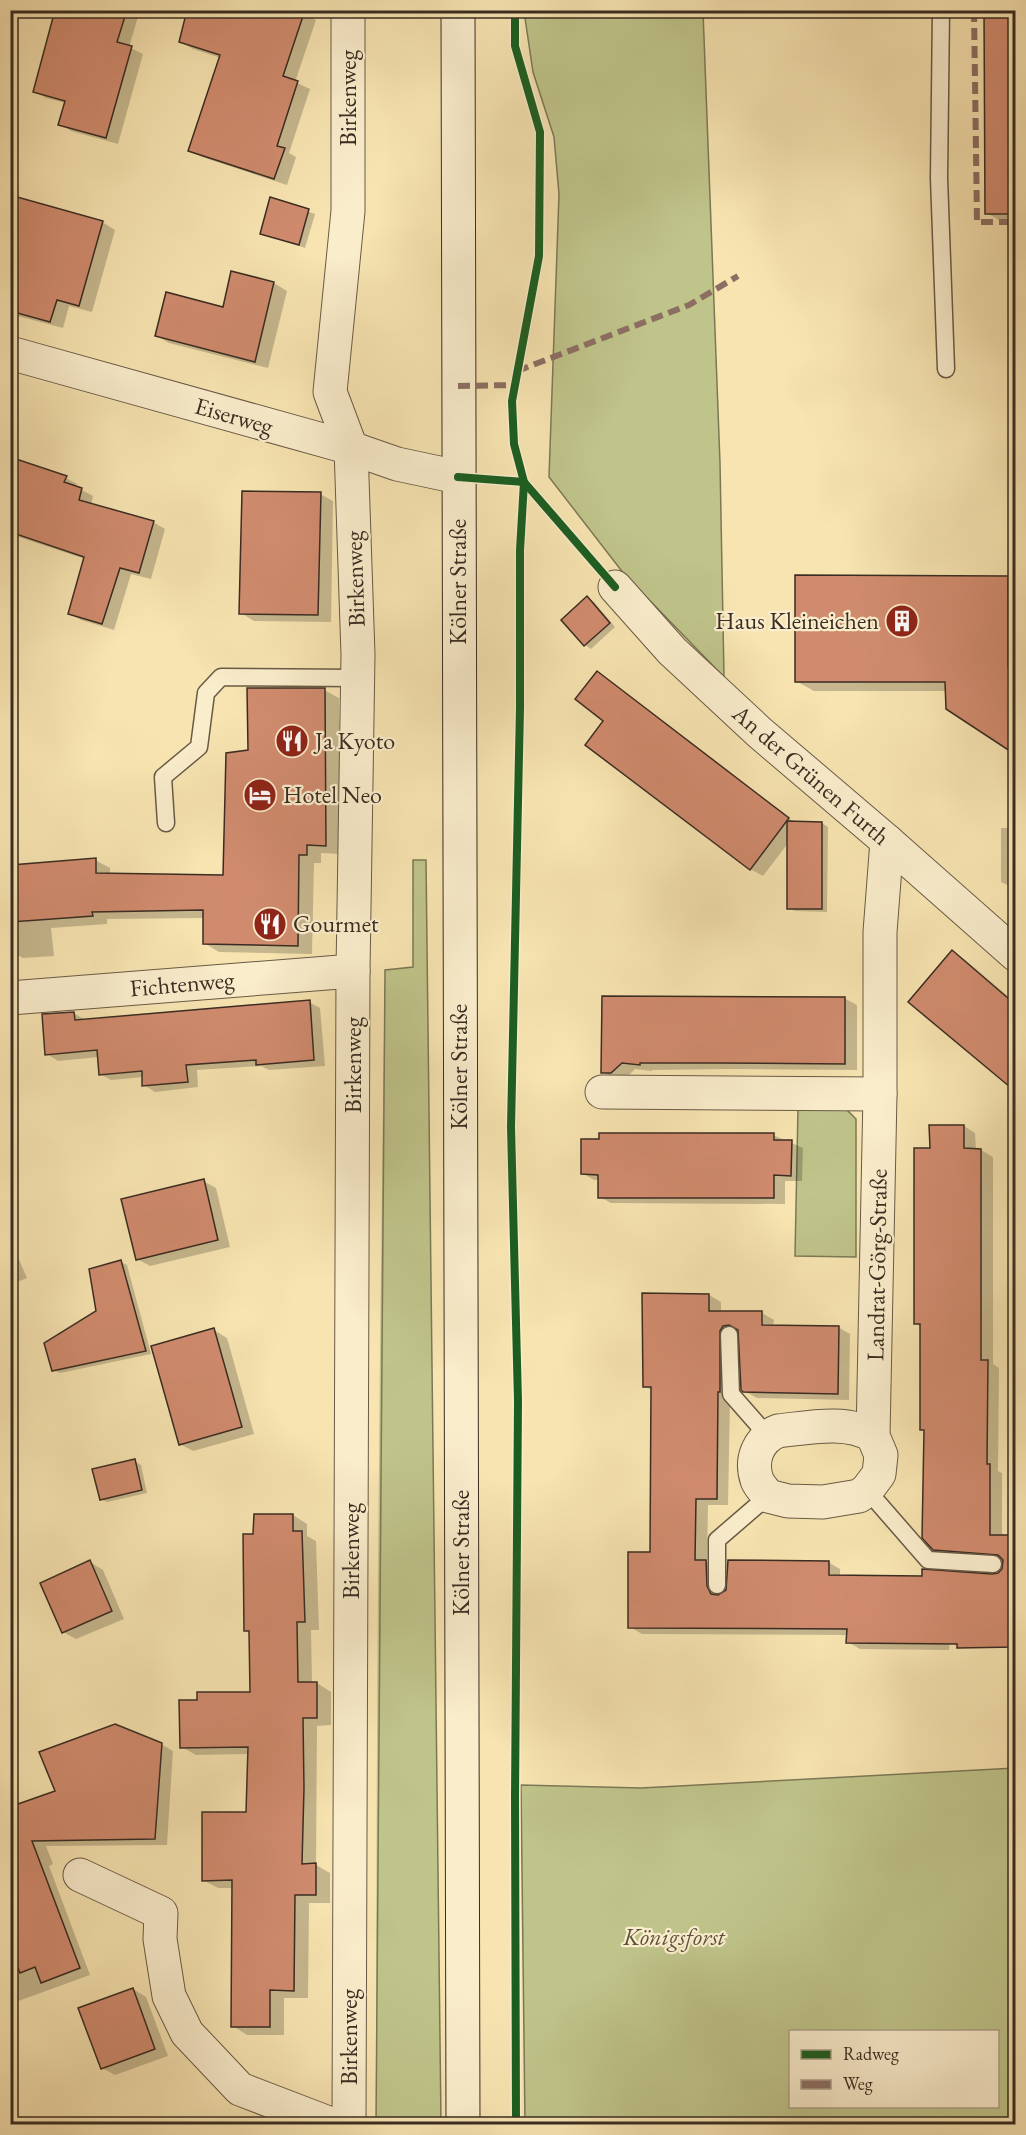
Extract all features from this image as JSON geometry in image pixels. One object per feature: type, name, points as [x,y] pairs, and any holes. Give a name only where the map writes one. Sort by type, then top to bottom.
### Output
[{"type":"street","name":"Birkenweg","points":[[348,10],[348,211],[330,392],[351,448],[358,678],[353,971],[349,2124]]},
{"type":"street","name":"Kölner Straße","points":[[458,10],[463,2124]]},
{"type":"street","name":"Eiserweg","points":[[10,354],[351,448],[398,464],[458,477]]},
{"type":"street","name":"An der Grünen Furth","points":[[615,587],[672,651],[759,732],[1016,955]]},
{"type":"street","name":"Landrat-Görg-Straße","points":[[867,1490],[879,1474],[881,1455],[873,1436],[880,1094],[880,932],[887,841]]},
{"type":"street","name":"Fichtenweg","points":[[10,998],[353,971]]},
{"type":"street","points":[[602,1092],[880,1094]]},
{"type":"street","points":[[867,1490],[859,1496],[848,1499],[823,1502],[788,1501],[768,1497],[758,1482],[754,1463],[759,1447],[767,1435],[784,1430],[848,1427],[863,1429],[873,1436]]},
{"type":"street","points":[[80,1875],[162,1912],[160,1939],[169,1996],[187,2033],[240,2089],[331,2124]]},
{"type":"lane","points":[[940,10],[939,178],[946,369]]},
{"type":"lane","points":[[166,823],[164,777],[199,747],[206,693],[221,677],[358,678]]},
{"type":"lane","points":[[729,1335],[731,1394],[767,1435]]},
{"type":"lane","points":[[867,1490],[928,1560],[993,1564]]},
{"type":"lane","points":[[717,1585],[717,1540],[768,1497]]},
{"type":"green space","points":[[524,11],[703,11],[720,463],[724,677],[624,574],[549,477],[559,194],[554,137],[533,72]]},
{"type":"green space","points":[[413,860],[426,860],[441,2124],[376,2124],[378,1547],[385,970],[413,967]]},
{"type":"green space","points":[[844,1107],[856,1119],[856,1257],[795,1256],[798,1108]]},
{"type":"green space","name":"Königsforst","points":[[1015,1768],[1015,2124],[525,2124],[521,1785],[641,1788]]},
{"type":"building","points":[[55,10],[127,10],[117,42],[132,46],[106,138],[58,125],[65,101],[33,92]]},
{"type":"building","points":[[187,10],[305,10],[283,76],[298,81],[277,146],[285,148],[274,179],[188,151],[220,55],[179,42]]},
{"type":"building","points":[[984,10],[1016,10],[1016,214],[985,214]]},
{"type":"building","points":[[10,195],[103,221],[79,306],[57,300],[50,322],[10,311]]},
{"type":"building","points":[[270,197],[309,209],[299,245],[260,234]]},
{"type":"building","points":[[231,271],[274,282],[255,362],[155,336],[166,292],[223,307]]},
{"type":"building","points":[[10,457],[67,476],[64,482],[82,488],[79,500],[154,521],[139,573],[120,568],[102,624],[68,614],[84,557],[10,532]]},
{"type":"building","points":[[242,491],[321,492],[318,615],[239,614]]},
{"type":"building","name":"Haus Kleineichen","points":[[795,575],[1008,576],[1008,666],[1016,667],[1016,755],[946,709],[945,682],[795,682]]},
{"type":"building","points":[[587,596],[610,623],[584,646],[561,620]]},
{"type":"building","points":[[597,671],[789,818],[750,870],[585,745],[603,721],[575,699]]},
{"type":"building","points":[[247,688],[325,688],[326,846],[307,845],[307,855],[299,855],[298,946],[203,944],[203,910],[92,912],[93,916],[11,922],[11,865],[96,858],[96,873],[223,875],[226,753],[248,750]]},
{"type":"building","points":[[787,821],[822,822],[822,909],[787,909]]},
{"type":"building","points":[[952,950],[1016,1005],[1016,1092],[908,1002]]},
{"type":"building","points":[[602,996],[845,997],[845,1064],[640,1063],[640,1065],[622,1063],[611,1073],[601,1073]]},
{"type":"building","points":[[310,1000],[314,1060],[256,1065],[256,1060],[186,1065],[188,1082],[142,1086],[142,1071],[99,1075],[97,1050],[45,1055],[42,1014],[74,1012],[75,1020]]},
{"type":"building","points":[[929,1125],[964,1125],[964,1148],[981,1149],[981,1360],[988,1360],[987,1464],[990,1464],[990,1535],[1011,1535],[1010,1580],[1016,1580],[1016,1647],[957,1648],[957,1644],[846,1643],[847,1629],[628,1628],[628,1552],[650,1552],[651,1387],[643,1387],[642,1293],[709,1294],[709,1311],[762,1311],[762,1325],[839,1326],[838,1394],[743,1392],[741,1390],[738,1330],[729,1325],[723,1326],[720,1331],[717,1499],[696,1499],[695,1560],[706,1560],[707,1586],[711,1594],[718,1595],[726,1590],[728,1560],[829,1561],[829,1575],[922,1576],[922,1569],[992,1574],[1002,1569],[1003,1560],[998,1555],[933,1550],[922,1538],[924,1430],[920,1430],[920,1324],[914,1324],[914,1148],[930,1148]]},
{"type":"building","points":[[599,1133],[774,1133],[774,1140],[792,1140],[791,1176],[774,1175],[774,1198],[598,1198],[598,1175],[581,1174],[581,1139],[599,1139]]},
{"type":"building","points":[[204,1179],[218,1240],[136,1260],[121,1199]]},
{"type":"building","points":[[121,1260],[146,1351],[52,1371],[44,1343],[96,1311],[89,1269]]},
{"type":"building","points":[[214,1328],[242,1427],[179,1445],[151,1346]]},
{"type":"building","points":[[135,1459],[142,1490],[100,1500],[92,1469]]},
{"type":"building","points":[[254,1514],[293,1514],[293,1531],[302,1531],[305,1622],[297,1622],[298,1682],[317,1682],[317,1718],[303,1718],[302,1864],[316,1863],[316,1895],[295,1895],[294,1991],[270,1990],[270,2027],[231,2027],[232,1880],[202,1881],[202,1812],[246,1812],[248,1747],[180,1748],[179,1700],[197,1700],[197,1692],[250,1692],[249,1631],[244,1631],[243,1534],[253,1534]]},
{"type":"building","points":[[90,1560],[112,1611],[62,1633],[40,1583]]},
{"type":"building","points":[[115,1724],[162,1743],[155,1839],[32,1841],[80,1968],[41,1983],[35,1967],[20,1973],[10,1948],[10,1793],[14,1793],[18,1804],[55,1791],[39,1752]]},
{"type":"building","points":[[133,1988],[155,2049],[101,2069],[78,2008]]},
{"type":"marked path","points":[[974,10],[977,222],[1016,222]]},
{"type":"marked path","points":[[517,371],[689,305],[738,276]]},
{"type":"marked path","points":[[458,386],[514,385]]},
{"type":"cycle path","points":[[515,10],[515,46],[540,132],[539,256],[512,401],[514,444],[524,482],[520,550],[520,708],[511,1127],[518,1401],[515,1798],[516,2124]]},
{"type":"cycle path","points":[[458,477],[524,482],[615,587]]},
{"type":"place","name":"Haus Kleineichen","points":[[902,621]]},
{"type":"place","name":"Ja Kyoto","points":[[292,741]]},
{"type":"place","name":"Hotel Neo","points":[[260,795]]},
{"type":"place","name":"Gourmet","points":[[270,924]]}]
